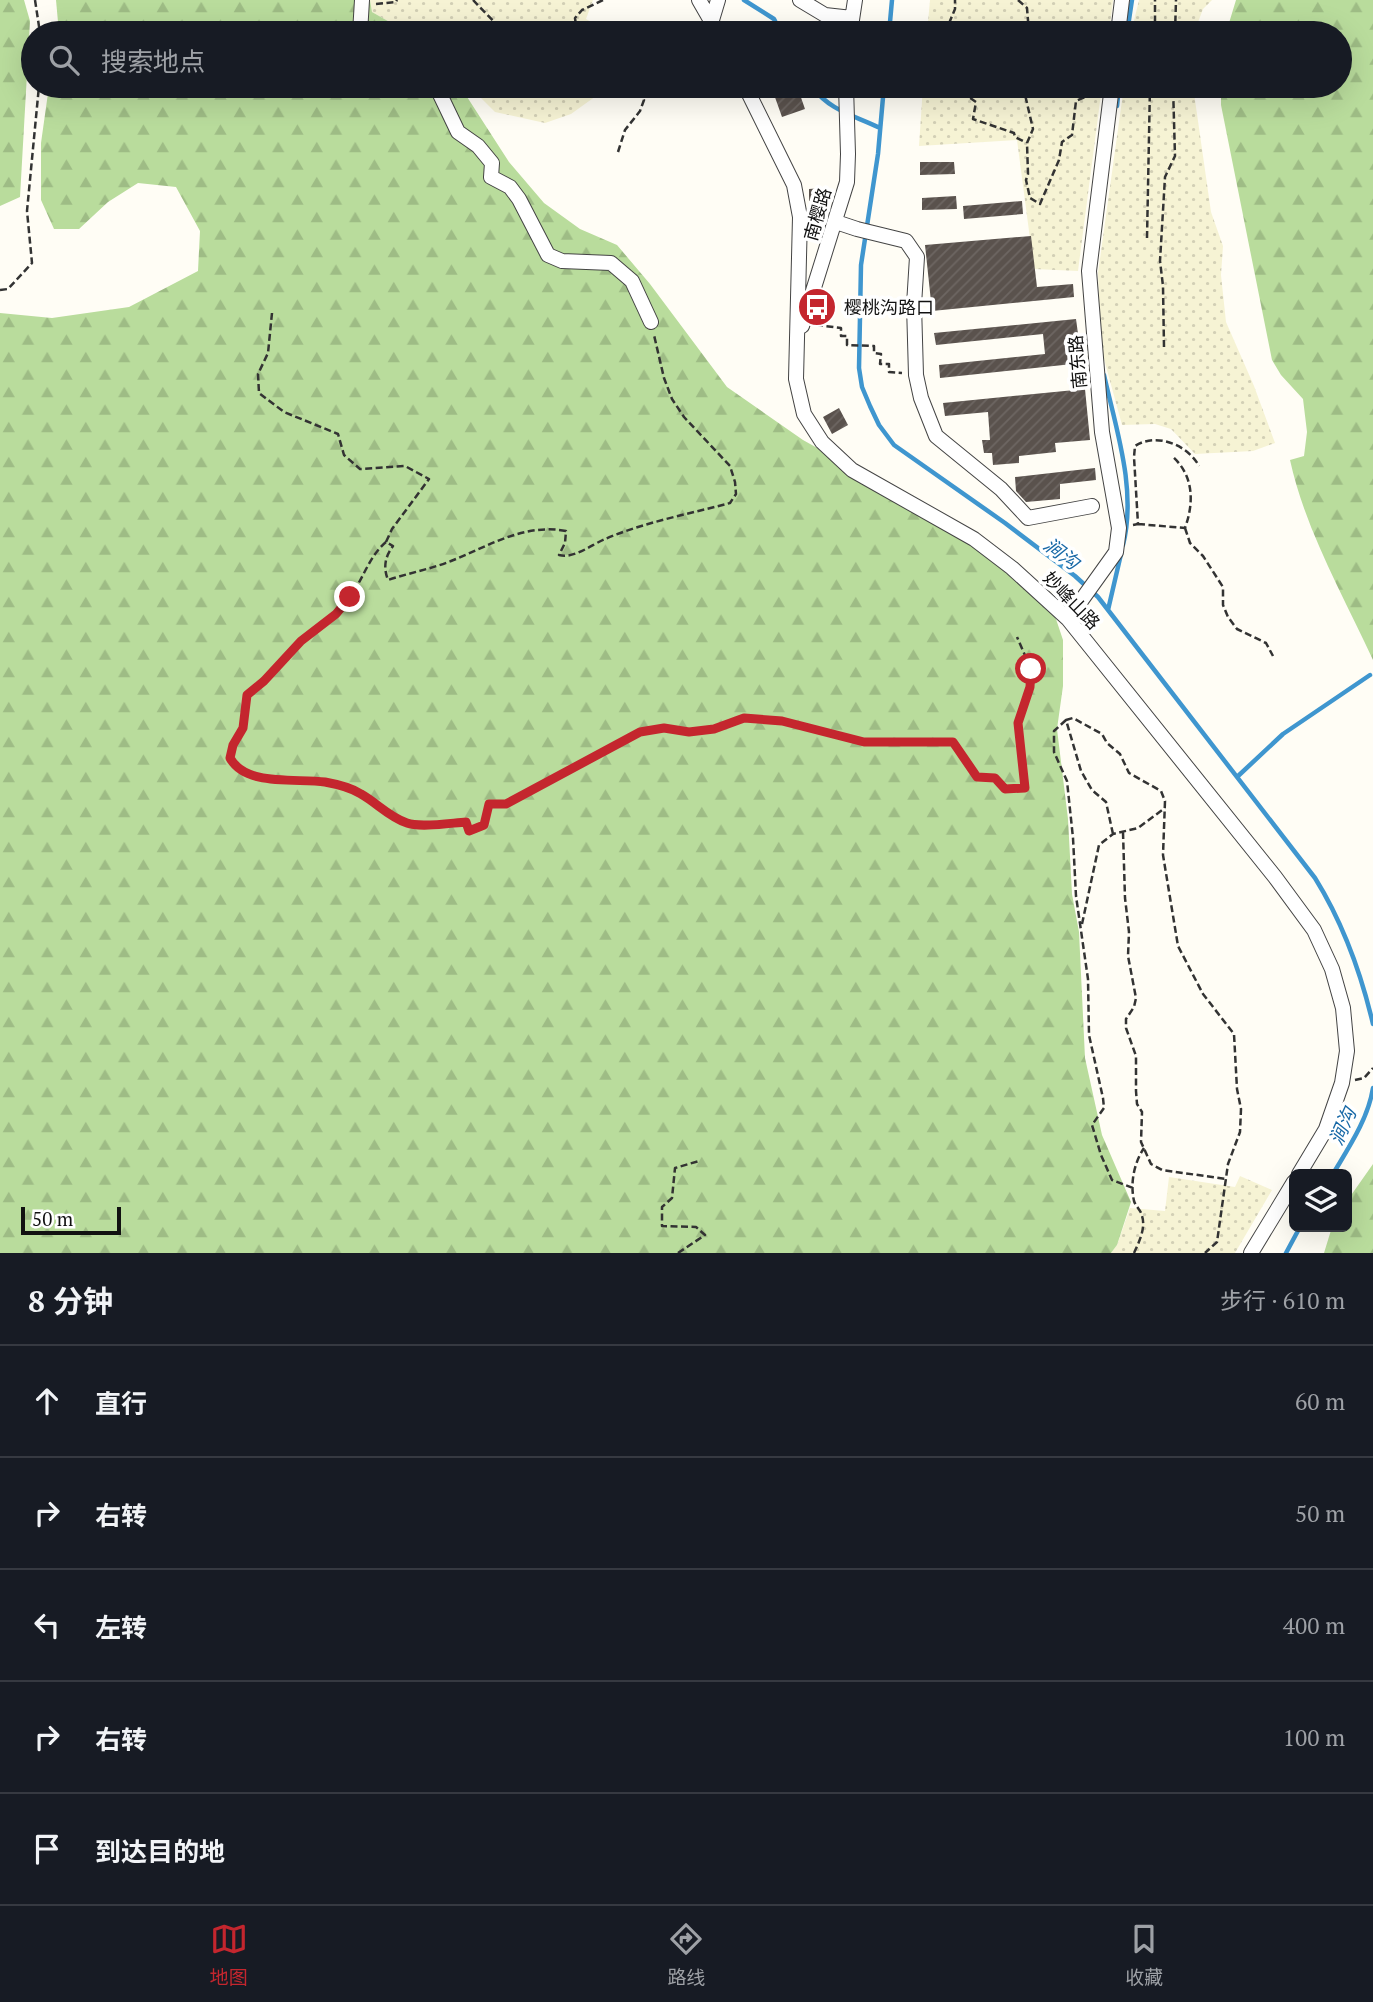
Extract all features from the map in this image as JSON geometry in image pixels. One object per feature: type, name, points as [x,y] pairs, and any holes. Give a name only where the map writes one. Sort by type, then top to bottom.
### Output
[{"type":"street","points":[[699,0],[711,21]]},
{"type":"street","points":[[716,21],[718,0]]},
{"type":"street","points":[[800,0],[839,21]]},
{"type":"street","points":[[852,21],[855,0]]},
{"type":"street","points":[[1119,21],[1122,0]]},
{"type":"street","points":[[361,21],[362,2]]},
{"type":"street","points":[[442,98],[458,132],[478,146],[492,163],[491,177],[510,187],[519,199],[548,255],[562,261],[611,263],[632,281],[651,322]]},
{"type":"street","name":"妙峰山路","points":[[751,98],[787,170],[797,200],[800,218],[796,379],[804,414],[822,442],[852,470],[974,539],[1012,568],[1068,619],[1275,877],[1314,930],[1332,969],[1343,1007],[1347,1051],[1342,1083],[1326,1129],[1302,1169]]},
{"type":"street","name":"南樱路","points":[[796,350],[846,182],[846,98]]},
{"type":"street","name":"南东路","points":[[1068,619],[1116,552],[1119,528],[1102,432],[1089,271],[1111,98]]},
{"type":"street","points":[[836,222],[906,241],[917,257],[914,304],[916,375],[921,398],[936,436],[1001,489],[1028,518],[1092,506]]},
{"type":"street","points":[[1251,1253],[1289,1190]]},
{"type":"path","points":[[35,0],[38,21]]},
{"type":"path","points":[[362,2],[383,4],[397,0]]},
{"type":"path","points":[[473,0],[493,21]]},
{"type":"path","points":[[575,21],[582,10],[603,0]]},
{"type":"path","points":[[950,21],[955,0]]},
{"type":"path","points":[[1018,0],[1027,8],[1028,21]]},
{"type":"path","points":[[1155,0],[1155,21]]},
{"type":"path","points":[[1175,21],[1176,0]]},
{"type":"path","points":[[0,290],[8,289],[32,263],[27,211],[38,98]]},
{"type":"path","points":[[618,152],[625,130],[640,111],[643,98]]},
{"type":"path","points":[[970,98],[976,102],[973,120],[1014,134],[1027,143]]},
{"type":"path","points":[[1026,98],[1033,129],[1027,143],[1026,180],[1030,198],[1040,204],[1059,160],[1062,142],[1072,135],[1076,101],[1084,98]]},
{"type":"path","points":[[1147,238],[1150,98]]},
{"type":"path","points":[[1164,347],[1160,261],[1165,177],[1175,156],[1173,98]]},
{"type":"path","points":[[272,313],[268,353],[258,374],[259,393],[284,412],[338,435],[344,455],[360,469],[405,466],[429,479],[392,529],[386,542],[377,549],[350,597],[336,614],[301,641],[264,681],[247,695],[243,728],[233,745],[230,758],[234,766],[253,776],[330,783],[362,794],[382,810],[409,825],[466,822],[469,831],[484,825],[489,804],[506,804],[640,732],[664,728],[689,732],[714,729],[744,718],[782,721],[864,742],[953,742],[977,777],[995,778],[1005,789],[1025,788],[1018,723],[1030,687],[1031,669],[1017,637]]},
{"type":"path","points":[[386,542],[393,546],[386,556],[384,572],[388,580],[448,562],[531,529],[552,528],[566,531],[565,543],[559,555],[567,557],[644,525],[730,503],[736,494],[730,466],[672,400],[651,322]]},
{"type":"path","points":[[828,328],[841,328],[841,336],[847,336],[847,345],[874,346],[874,353],[881,354],[880,363],[889,363],[889,372],[894,372]]},
{"type":"path","points":[[1185,528],[1136,524],[1133,457],[1135,446],[1143,441],[1164,441],[1187,450],[1199,466]]},
{"type":"path","points":[[1173,457],[1186,474],[1191,492],[1190,512],[1185,528],[1190,543],[1203,556],[1223,587],[1223,605],[1228,617],[1237,629],[1266,643],[1273,656]]},
{"type":"path","points":[[1133,1188],[1112,1181],[1092,1125],[1104,1108],[1103,1098],[1089,1035],[1088,978],[1076,897],[1067,780],[1054,752],[1054,731],[1066,720],[1073,718],[1102,734],[1107,743],[1120,754],[1129,773],[1161,790],[1165,801],[1163,855],[1178,946],[1203,994],[1234,1034],[1237,1089],[1241,1109],[1240,1132],[1228,1164],[1217,1242],[1205,1253]]},
{"type":"path","points":[[1066,720],[1081,771],[1093,790],[1106,802],[1113,834]]},
{"type":"path","points":[[1082,928],[1099,845],[1113,834],[1138,828],[1165,808]]},
{"type":"path","points":[[1124,832],[1128,956],[1136,998],[1126,1019],[1126,1028],[1136,1056],[1137,1104],[1142,1112],[1141,1142],[1151,1164],[1162,1170],[1226,1179]]},
{"type":"path","points":[[1342,1083],[1364,1078],[1373,1068]]},
{"type":"path","points":[[1134,1253],[1141,1238],[1143,1216],[1135,1203],[1133,1188],[1136,1161],[1144,1148]]},
{"type":"path","points":[[678,1253],[705,1235],[696,1227],[662,1226],[662,1207],[672,1198],[675,1168],[699,1161]]},
{"type":"shaded area","points":[[370,0],[593,0],[586,19],[590,21],[388,21],[372,12]]},
{"type":"shaded area","points":[[930,0],[1113,0],[1110,21],[928,21]]},
{"type":"shaded area","points":[[1139,0],[1212,0],[1203,9],[1198,21],[1134,21]]},
{"type":"shaded area","points":[[481,98],[593,98],[571,114],[545,123],[495,112]]},
{"type":"shaded area","points":[[922,98],[1100,98],[1078,271],[1034,269],[1017,140],[919,146]]},
{"type":"shaded area","points":[[1122,98],[1195,98],[1211,212],[1223,246],[1221,275],[1226,322],[1275,443],[1253,451],[1195,454],[1171,429],[1155,424],[1122,425],[1101,348],[1098,273]]},
{"type":"shaded area","points":[[1240,1176],[1272,1190],[1235,1253],[1111,1253],[1117,1245],[1130,1208],[1165,1211],[1169,1177],[1235,1187]]},
{"type":"green space","points":[[0,0],[24,0],[30,21],[21,21],[21,98],[26,98],[20,197],[0,206]]},
{"type":"green space","points":[[56,0],[370,0],[372,12],[388,21],[58,21]]},
{"type":"green space","points":[[1236,0],[1373,0],[1373,660],[1326,562],[1297,486],[1290,460],[1304,456],[1307,432],[1303,399],[1281,375],[1272,360],[1221,105],[1221,98],[1352,98],[1352,21],[1230,21]]},
{"type":"green space","points":[[47,98],[468,98],[509,162],[544,203],[580,229],[617,245],[650,284],[727,387],[803,440],[1004,553],[1050,601],[1063,640],[1063,686],[1057,729],[1068,819],[1072,894],[1079,932],[1085,1058],[1102,1135],[1131,1202],[1117,1245],[1111,1253],[0,1253],[0,313],[52,318],[129,307],[198,271],[200,231],[176,187],[138,183],[108,202],[79,229],[54,229],[41,200],[41,143]]},
{"type":"green space","points":[[1373,1164],[1373,1253],[1324,1253],[1330,1232],[1352,1232],[1352,1194]]},
{"type":"building","points":[[775,98],[801,98],[805,109],[782,117]]},
{"type":"building","points":[[920,162],[954,162],[955,174],[920,175]]},
{"type":"building","points":[[823,188],[824,200],[809,201],[809,189]]},
{"type":"building","points":[[956,196],[957,209],[922,210],[922,198]]},
{"type":"building","points":[[1022,201],[1023,214],[964,219],[963,206]]},
{"type":"building","points":[[1031,236],[1037,287],[1073,284],[1074,297],[932,311],[925,245]]},
{"type":"building","points":[[1076,319],[1082,363],[940,378],[939,365],[1045,354],[1043,334],[936,345],[934,333]]},
{"type":"building","points":[[1085,389],[1090,440],[1055,443],[1056,452],[1019,456],[1019,463],[993,465],[992,453],[984,453],[982,440],[990,440],[988,412],[945,416],[943,403]]},
{"type":"building","points":[[839,408],[848,425],[832,434],[823,417]]},
{"type":"building","points":[[1095,468],[1096,480],[1060,484],[1060,499],[1026,502],[1016,491],[1015,477]]},
{"type":"waterway","points":[[744,0],[775,21]]},
{"type":"waterway","name":"涧沟","points":[[890,21],[892,0]]},
{"type":"waterway","points":[[1129,21],[1132,0]]},
{"type":"waterway","points":[[822,98],[834,107],[880,128]]},
{"type":"waterway","name":"涧沟","points":[[883,98],[878,154],[861,265],[859,368],[862,387],[879,425],[894,445],[1005,523],[1075,576],[1098,597],[1315,878],[1350,949],[1373,1024]]},
{"type":"waterway","points":[[1117,106],[1118,98]]},
{"type":"waterway","points":[[1104,375],[1126,481],[1128,503],[1123,545]]},
{"type":"waterway","points":[[1108,610],[1121,554]]},
{"type":"waterway","points":[[1237,777],[1283,734],[1370,675]]},
{"type":"waterway","name":"涧沟","points":[[1336,1169],[1362,1122],[1373,1088]]},
{"type":"waterway","name":"涧沟","points":[[1286,1253],[1297,1232]]},
{"type":"place","name":"樱桃沟路口","points":[[817,307]]},
{"type":"route","points":[[350,597],[336,614],[301,641],[264,681],[247,695],[243,728],[233,745],[230,758],[234,766],[253,776],[330,783],[362,794],[382,810],[409,825],[466,822],[469,831],[484,825],[489,804],[506,804],[640,732],[664,728],[689,732],[714,729],[744,718],[782,721],[864,742],[953,742],[977,777],[995,778],[1005,789],[1018,790],[1025,788],[1018,723],[1025,708],[1031,669]]}]
